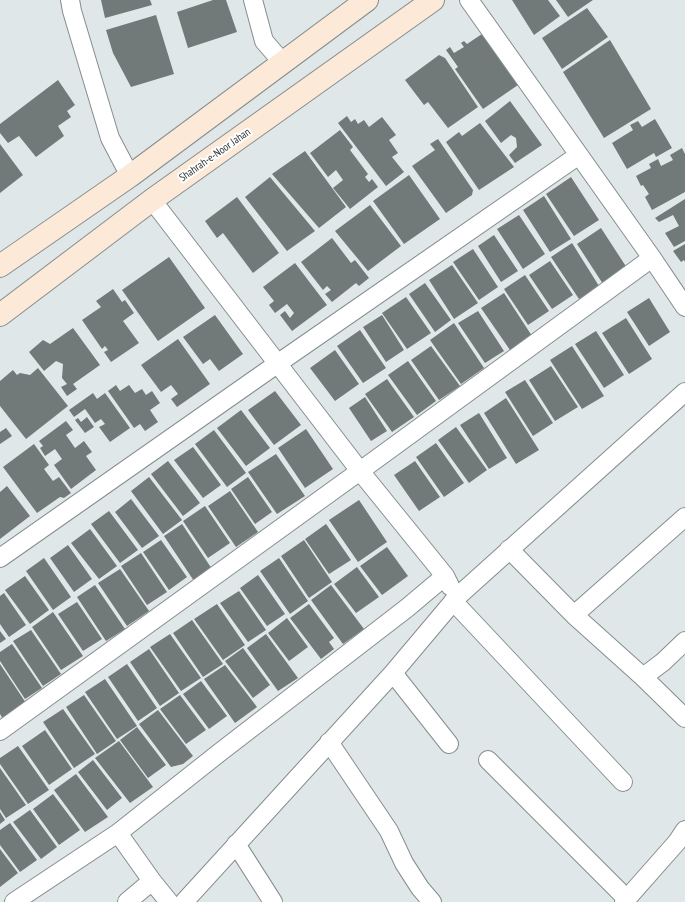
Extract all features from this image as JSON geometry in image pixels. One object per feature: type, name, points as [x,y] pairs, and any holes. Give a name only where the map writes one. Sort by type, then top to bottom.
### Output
[{"type":"main road","points":[[0,266],[130,176],[366,0]]},
{"type":"main road","name":"Shahrah-e-Noor Jahan","points":[[0,315],[152,200],[433,0]]},
{"type":"street","points":[[70,0],[74,19],[110,138],[130,176]]},
{"type":"street","points":[[253,0],[264,41],[283,63]]},
{"type":"street","points":[[469,0],[652,258],[685,307]]},
{"type":"street","points":[[0,558],[578,155]]},
{"type":"street","points":[[152,200],[360,471],[445,576],[455,599],[623,782]]},
{"type":"street","points":[[0,731],[652,258]]},
{"type":"street","points":[[184,902],[392,673],[455,599],[685,392]]},
{"type":"street","points":[[574,615],[685,517]]},
{"type":"street","points":[[509,549],[574,615],[643,677],[685,718]]},
{"type":"street","points":[[14,902],[118,833],[407,608],[445,576]]},
{"type":"street","points":[[643,677],[663,662],[685,641]]},
{"type":"street","points":[[392,673],[449,744]]},
{"type":"street","points":[[329,742],[389,831],[404,863],[420,888],[432,902]]},
{"type":"street","points":[[488,760],[626,900],[677,842],[685,830]]},
{"type":"street","points":[[118,833],[169,902]]},
{"type":"street","points":[[236,844],[273,902]]},
{"type":"street","points":[[127,902],[152,881]]},
{"type":"building","points":[[101,0],[150,0],[152,5],[105,18]]},
{"type":"building","points":[[213,0],[226,0],[237,32],[188,48],[177,12]]},
{"type":"building","points":[[512,0],[548,0],[560,16],[534,35]]},
{"type":"building","points":[[556,0],[593,0],[568,17]]},
{"type":"building","points":[[587,8],[608,37],[562,69],[542,38]]},
{"type":"building","points":[[156,15],[174,74],[131,87],[113,53],[106,30]]},
{"type":"building","points":[[482,34],[518,85],[483,109],[455,69],[458,67],[446,50],[450,47],[454,53],[464,47],[461,43],[464,41],[467,44]]},
{"type":"building","points":[[610,40],[651,109],[604,138],[563,72]]},
{"type":"building","points":[[439,55],[445,58],[478,107],[448,128],[428,102],[424,105],[405,80]]},
{"type":"building","points":[[58,80],[75,105],[67,111],[71,117],[58,126],[64,136],[36,157],[19,136],[8,143],[0,133],[0,124]]},
{"type":"building","points":[[510,101],[542,145],[515,163],[509,155],[517,147],[516,138],[511,135],[501,143],[485,121]]},
{"type":"building","points":[[347,116],[351,122],[355,119],[358,124],[364,120],[369,127],[382,117],[396,135],[389,140],[398,153],[392,157],[404,172],[386,186],[338,123]]},
{"type":"building","points":[[655,119],[672,148],[656,157],[654,153],[627,169],[612,143],[633,130],[630,125],[638,121],[642,127]]},
{"type":"building","points":[[480,123],[514,167],[479,190],[446,142],[459,132],[462,136]]},
{"type":"building","points":[[340,130],[353,147],[350,150],[368,174],[365,177],[369,182],[372,179],[378,187],[350,209],[333,188],[343,180],[336,170],[328,177],[310,153]]},
{"type":"building","points":[[438,139],[473,190],[472,195],[446,213],[412,166],[435,150],[430,144]]},
{"type":"building","points":[[0,144],[23,175],[0,193]]},
{"type":"building","points":[[682,148],[685,154],[685,192],[652,210],[645,197],[649,194],[643,185],[641,186],[636,176],[651,168],[649,164],[658,159],[661,166],[673,160],[670,155]]},
{"type":"building","points":[[305,151],[346,207],[319,228],[272,174]]},
{"type":"building","points":[[409,175],[440,219],[404,244],[373,201]]},
{"type":"building","points":[[270,177],[315,231],[287,251],[245,197]]},
{"type":"building","points":[[571,177],[599,220],[574,236],[546,194]]},
{"type":"building","points":[[544,196],[571,239],[550,252],[523,210]]},
{"type":"building","points":[[237,197],[279,253],[253,273],[223,233],[217,238],[205,221]]},
{"type":"building","points":[[685,199],[685,241],[674,247],[665,233],[679,226],[673,215],[659,222],[655,218]]},
{"type":"building","points":[[370,205],[401,246],[368,271],[335,231]]},
{"type":"building","points":[[519,215],[545,254],[523,269],[497,229]]},
{"type":"building","points":[[601,228],[627,268],[603,284],[577,244]]},
{"type":"building","points":[[494,235],[518,271],[501,282],[478,246]]},
{"type":"building","points":[[332,238],[351,263],[355,260],[369,278],[359,286],[356,283],[332,302],[325,294],[331,290],[327,286],[323,290],[301,262]]},
{"type":"building","points":[[572,243],[599,286],[579,299],[551,257]]},
{"type":"building","points":[[685,244],[685,262],[684,260],[681,262],[673,251]]},
{"type":"building","points":[[473,249],[498,287],[479,300],[453,262]]},
{"type":"building","points":[[169,257],[205,308],[158,341],[122,290]]},
{"type":"building","points":[[550,261],[573,295],[552,309],[529,275]]},
{"type":"building","points":[[295,263],[327,305],[292,331],[280,315],[285,311],[290,318],[294,313],[287,304],[275,313],[269,305],[274,301],[263,287]]},
{"type":"building","points":[[452,265],[478,303],[454,319],[429,280]]},
{"type":"building","points":[[525,275],[549,311],[528,325],[504,289]]},
{"type":"building","points":[[425,283],[451,320],[435,332],[409,294]]},
{"type":"building","points":[[113,289],[122,302],[125,300],[134,313],[123,321],[139,343],[111,362],[104,352],[108,350],[105,346],[102,349],[82,320],[101,307],[96,301]]},
{"type":"building","points":[[504,293],[532,336],[510,350],[481,308]]},
{"type":"building","points":[[406,297],[431,333],[407,349],[382,313]]},
{"type":"building","points":[[649,298],[670,332],[649,346],[627,312]]},
{"type":"building","points":[[478,311],[504,351],[485,363],[458,323]]},
{"type":"building","points":[[215,315],[243,354],[219,371],[210,359],[203,364],[183,337]]},
{"type":"building","points":[[382,315],[404,350],[386,362],[363,327]]},
{"type":"building","points":[[626,318],[652,359],[629,374],[602,333]]},
{"type":"building","points":[[454,323],[484,368],[461,384],[430,340]]},
{"type":"building","points":[[73,328],[100,365],[73,384],[77,389],[67,396],[61,387],[67,384],[62,378],[63,364],[56,361],[44,371],[29,352],[43,340],[50,344]]},
{"type":"building","points":[[360,330],[386,368],[363,383],[337,346]]},
{"type":"building","points":[[596,331],[624,375],[604,388],[575,344]]},
{"type":"building","points":[[178,339],[210,384],[177,407],[171,399],[178,394],[171,385],[161,392],[141,365]]},
{"type":"building","points":[[431,346],[460,386],[439,400],[411,360]]},
{"type":"building","points":[[572,346],[604,396],[582,409],[550,360]]},
{"type":"building","points":[[335,350],[359,384],[335,401],[310,368]]},
{"type":"building","points":[[408,361],[436,401],[417,415],[388,375]]},
{"type":"building","points":[[551,366],[578,407],[555,421],[529,380]]},
{"type":"building","points":[[38,368],[68,406],[26,439],[0,406],[0,381],[13,370],[17,375],[20,373],[30,375]]},
{"type":"building","points":[[387,379],[414,417],[392,432],[365,394]]},
{"type":"building","points":[[525,380],[553,423],[533,436],[505,392]]},
{"type":"building","points":[[116,385],[120,391],[129,385],[135,393],[142,389],[146,395],[152,391],[160,403],[150,410],[158,422],[145,431],[140,424],[134,428],[108,391]]},
{"type":"building","points":[[275,391],[301,425],[274,445],[248,410]]},
{"type":"building","points":[[93,393],[97,399],[105,393],[130,428],[110,442],[99,427],[105,424],[101,419],[95,423],[85,409],[74,417],[69,410]]},
{"type":"building","points":[[365,397],[387,431],[371,441],[349,408]]},
{"type":"building","points":[[506,398],[539,450],[516,464],[484,413]]},
{"type":"building","points":[[241,410],[270,448],[246,466],[217,428]]},
{"type":"building","points":[[479,413],[507,458],[489,469],[460,425]]},
{"type":"building","points":[[87,417],[94,427],[85,433],[75,420],[78,418],[81,422]]},
{"type":"building","points":[[66,421],[73,430],[66,435],[75,448],[84,441],[92,452],[86,456],[96,470],[71,489],[54,465],[62,459],[55,449],[45,456],[40,448],[43,446],[39,441]]},
{"type":"building","points":[[456,427],[487,470],[469,483],[438,440]]},
{"type":"building","points":[[6,428],[12,436],[0,444],[0,432]]},
{"type":"building","points":[[306,429],[333,469],[305,488],[278,448]]},
{"type":"building","points":[[214,430],[246,473],[227,487],[195,444]]},
{"type":"building","points":[[436,443],[464,483],[444,497],[416,457]]},
{"type":"building","points":[[34,444],[49,465],[44,469],[53,481],[59,477],[71,493],[64,498],[60,497],[37,513],[3,467]]},
{"type":"building","points":[[193,447],[221,485],[203,498],[174,460]]},
{"type":"building","points":[[276,454],[305,496],[277,514],[248,472]]},
{"type":"building","points":[[168,461],[200,503],[183,516],[151,474]]},
{"type":"building","points":[[415,461],[440,497],[419,511],[394,475]]},
{"type":"building","points":[[149,477],[182,520],[163,534],[131,491]]},
{"type":"building","points":[[248,477],[272,512],[255,524],[231,489]]},
{"type":"building","points":[[7,486],[30,516],[0,539],[0,492]]},
{"type":"building","points":[[230,491],[258,532],[236,547],[208,506]]},
{"type":"building","points":[[131,499],[159,536],[142,548],[115,512]]},
{"type":"building","points":[[359,500],[387,542],[358,562],[329,520]]},
{"type":"building","points":[[205,506],[230,543],[208,558],[183,521]]},
{"type":"building","points":[[109,511],[138,550],[120,563],[91,524]]},
{"type":"building","points":[[182,524],[212,569],[194,581],[164,536]]},
{"type":"building","points":[[326,524],[351,560],[329,574],[305,539]]},
{"type":"building","points":[[90,529],[117,566],[99,579],[71,543]]},
{"type":"building","points":[[161,540],[187,577],[169,590],[143,552]]},
{"type":"building","points":[[304,540],[332,582],[309,598],[281,556]]},
{"type":"building","points":[[68,545],[92,579],[74,592],[50,558]]},
{"type":"building","points":[[387,547],[408,576],[382,595],[360,566]]},
{"type":"building","points":[[141,553],[167,592],[147,605],[121,566]]},
{"type":"building","points":[[44,558],[71,597],[53,610],[26,571]]},
{"type":"building","points":[[279,558],[308,601],[290,614],[260,571]]},
{"type":"building","points":[[357,567],[379,597],[356,613],[334,584]]},
{"type":"building","points":[[120,569],[149,611],[127,626],[98,583]]},
{"type":"building","points":[[258,575],[285,614],[267,626],[240,588]]},
{"type":"building","points":[[25,576],[49,610],[30,624],[5,590]]},
{"type":"building","points":[[95,585],[125,629],[106,641],[77,597]]},
{"type":"building","points":[[331,585],[364,629],[343,644],[311,600]]},
{"type":"building","points":[[239,591],[266,630],[248,642],[220,603]]},
{"type":"building","points":[[4,593],[26,625],[9,637],[0,624],[0,596]]},
{"type":"building","points":[[77,602],[102,639],[83,651],[58,614]]},
{"type":"building","points":[[217,604],[245,645],[223,660],[194,619]]},
{"type":"building","points":[[309,604],[334,638],[329,642],[334,649],[321,659],[290,618]]},
{"type":"building","points":[[53,612],[83,656],[61,670],[32,627]]},
{"type":"building","points":[[287,618],[308,647],[289,661],[268,633]]},
{"type":"building","points":[[192,620],[223,664],[203,677],[173,633]]},
{"type":"building","points":[[31,630],[61,674],[43,686],[13,641]]},
{"type":"building","points":[[0,631],[6,639],[0,643]]},
{"type":"building","points":[[170,634],[201,678],[181,691],[150,647]]},
{"type":"building","points":[[266,634],[298,678],[278,691],[247,648]]},
{"type":"building","points":[[12,644],[42,688],[25,699],[0,661],[0,652]]},
{"type":"building","points":[[243,648],[270,685],[253,698],[225,661]]},
{"type":"building","points":[[149,649],[179,693],[160,706],[130,662]]},
{"type":"building","points":[[0,664],[26,703],[3,719],[0,714]]},
{"type":"building","points":[[127,664],[157,708],[138,721],[108,677]]},
{"type":"building","points":[[225,665],[257,707],[235,723],[204,679]]},
{"type":"building","points":[[105,679],[137,726],[117,739],[85,692]]},
{"type":"building","points":[[201,681],[227,716],[209,729],[183,694]]},
{"type":"building","points":[[84,695],[116,741],[97,754],[66,707]]},
{"type":"building","points":[[180,695],[206,730],[186,744],[160,709]]},
{"type":"building","points":[[63,709],[95,754],[74,768],[43,722]]},
{"type":"building","points":[[158,710],[193,756],[183,764],[171,767],[139,724]]},
{"type":"building","points":[[137,727],[166,765],[148,778],[120,740]]},
{"type":"building","points":[[45,730],[72,769],[49,785],[22,746]]},
{"type":"building","points":[[119,741],[153,787],[130,803],[95,758]]},
{"type":"building","points":[[18,746],[49,790],[28,804],[0,764],[0,758]]},
{"type":"building","points":[[93,760],[122,798],[107,810],[78,772]]},
{"type":"building","points":[[0,768],[26,805],[6,818],[0,809]]},
{"type":"building","points":[[76,774],[108,817],[85,832],[54,790]]},
{"type":"building","points":[[53,794],[80,830],[59,845],[33,809]]},
{"type":"building","points":[[30,810],[57,847],[41,859],[13,822]]},
{"type":"building","points":[[0,812],[5,820],[0,824]]},
{"type":"building","points":[[10,823],[37,860],[20,872],[0,845],[0,830]]},
{"type":"building","points":[[0,849],[18,873],[0,887]]}]
